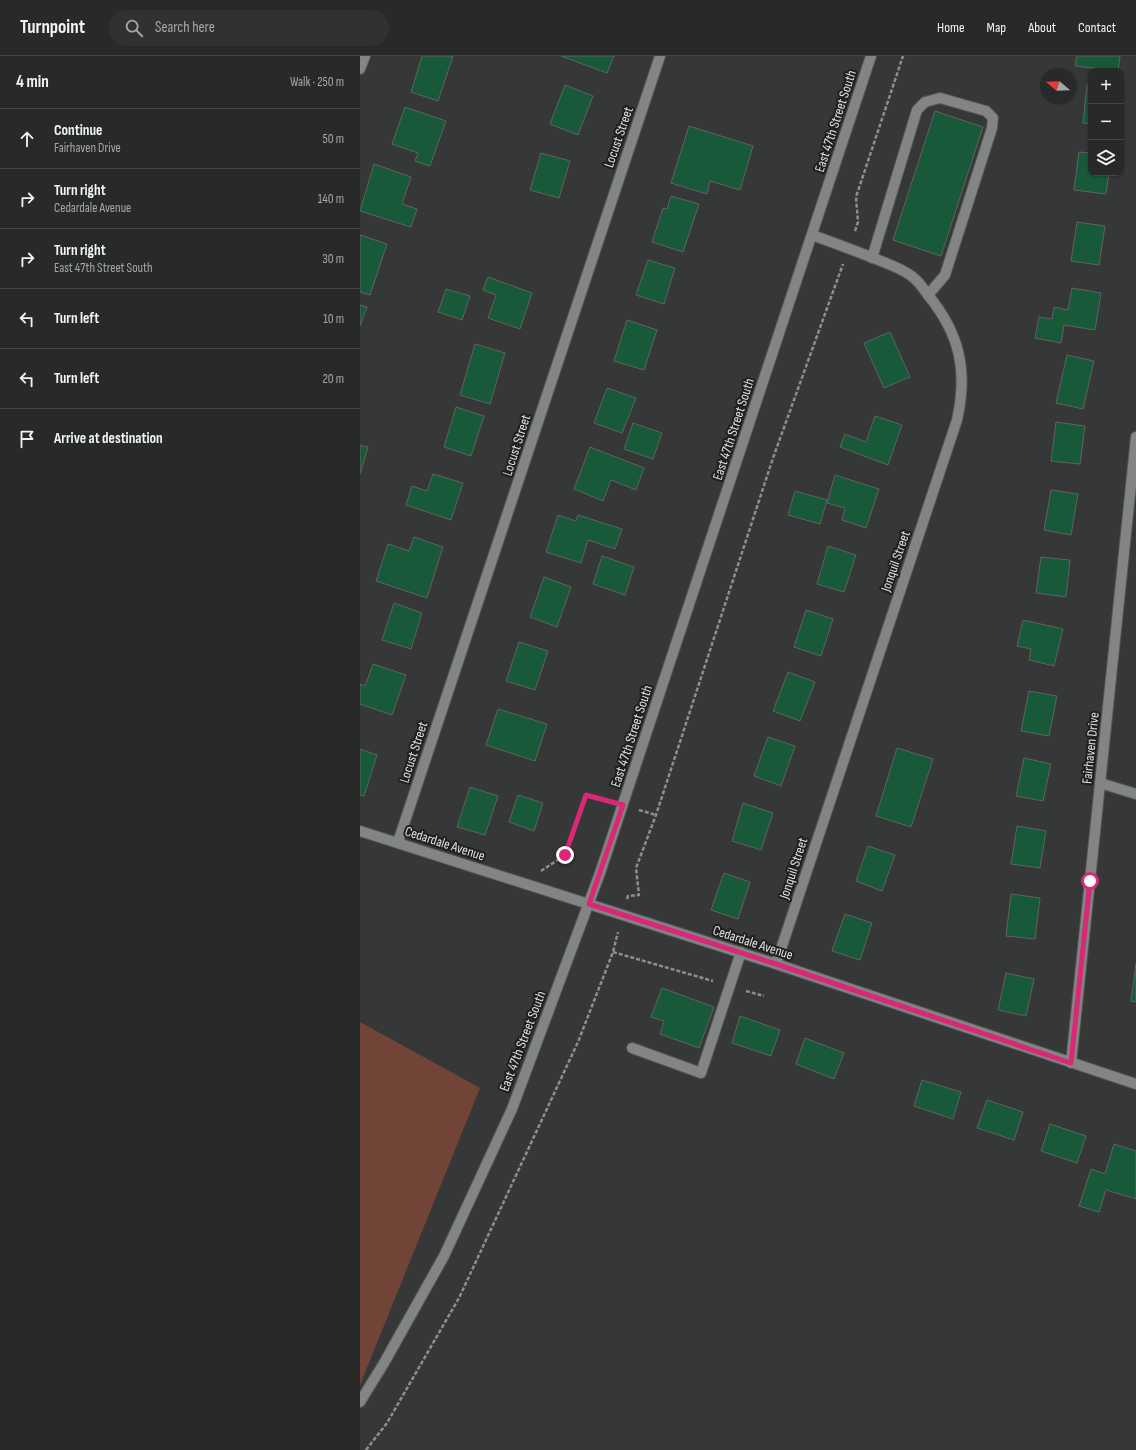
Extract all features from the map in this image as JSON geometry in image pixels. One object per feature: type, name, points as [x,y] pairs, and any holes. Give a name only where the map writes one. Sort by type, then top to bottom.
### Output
[{"type":"street","points":[[360,69],[364,56]]},
{"type":"street","name":"Locust Street","points":[[398,842],[660,56]]},
{"type":"street","name":"East 47th Street South","points":[[360,1402],[384,1363],[444,1256],[515,1102],[589,904],[623,805],[871,56]]},
{"type":"street","points":[[872,258],[917,110],[925,102],[940,98],[986,111],[993,118],[992,128],[945,275],[928,295]]},
{"type":"street","name":"Jonquil Street","points":[[776,964],[960,404],[962,387],[960,358],[952,330],[940,309],[915,278],[901,269],[812,235]]},
{"type":"street","name":"Fairhaven Drive","points":[[1071,1063],[1100,783],[1133,498],[1136,437]]},
{"type":"street","points":[[1100,783],[1136,794]]},
{"type":"street","name":"Cedardale Avenue","points":[[360,831],[741,952],[1136,1084]]},
{"type":"street","points":[[632,1048],[701,1073],[741,952]]},
{"type":"path","points":[[366,1450],[387,1423],[459,1298],[578,1042],[613,952],[628,896],[639,895],[636,868],[656,815],[773,458],[858,222],[856,197],[903,56]]},
{"type":"path","points":[[540,871],[565,855],[586,795],[656,815]]},
{"type":"path","points":[[613,952],[764,996]]},
{"type":"shaded area","points":[[360,1022],[480,1088],[360,1385]]},
{"type":"building","points":[[422,56],[453,56],[438,101],[411,92]]},
{"type":"building","points":[[561,56],[614,56],[607,73]]},
{"type":"building","points":[[1077,56],[1120,56],[1118,68],[1092,68],[1075,66]]},
{"type":"building","points":[[565,85],[593,96],[578,135],[550,124]]},
{"type":"building","points":[[1087,85],[1088,85],[1088,124],[1083,123]]},
{"type":"building","points":[[405,107],[446,121],[430,166],[415,161],[418,153],[392,144]]},
{"type":"building","points":[[935,111],[983,127],[941,256],[893,240]]},
{"type":"building","points":[[689,126],[753,146],[740,190],[710,181],[707,194],[671,183]]},
{"type":"building","points":[[1079,152],[1088,153],[1088,176],[1109,176],[1106,194],[1074,190]]},
{"type":"building","points":[[541,153],[570,161],[559,198],[530,190]]},
{"type":"building","points":[[374,164],[411,177],[402,204],[417,209],[411,227],[360,211]]},
{"type":"building","points":[[671,196],[699,204],[683,252],[652,242],[663,208],[667,209]]},
{"type":"building","points":[[1077,222],[1105,226],[1099,265],[1071,261]]},
{"type":"building","points":[[360,235],[387,244],[370,295],[360,292]]},
{"type":"building","points":[[648,260],[675,268],[664,304],[636,295]]},
{"type":"building","points":[[488,277],[532,293],[520,329],[488,318],[496,295],[483,290]]},
{"type":"building","points":[[1072,288],[1101,293],[1095,330],[1064,325],[1061,343],[1035,338],[1039,317],[1052,319],[1054,307],[1068,310]]},
{"type":"building","points":[[446,289],[470,296],[462,320],[438,312]]},
{"type":"building","points":[[360,305],[367,307],[360,326]]},
{"type":"building","points":[[627,320],[657,330],[644,370],[614,361]]},
{"type":"building","points":[[890,332],[910,377],[884,388],[864,343]]},
{"type":"building","points":[[475,344],[505,353],[490,404],[460,395]]},
{"type":"building","points":[[1067,355],[1094,361],[1083,409],[1056,403]]},
{"type":"building","points":[[607,388],[636,398],[622,433],[594,423]]},
{"type":"building","points":[[456,407],[484,416],[471,456],[444,447]]},
{"type":"building","points":[[875,416],[902,425],[888,465],[840,447],[845,434],[866,442]]},
{"type":"building","points":[[1056,422],[1085,426],[1080,464],[1051,461]]},
{"type":"building","points":[[633,423],[662,433],[653,459],[624,449]]},
{"type":"building","points":[[360,445],[368,447],[360,474]]},
{"type":"building","points":[[590,447],[644,468],[636,490],[611,480],[603,501],[574,489]]},
{"type":"building","points":[[433,474],[463,483],[451,520],[406,505],[412,486],[427,491]]},
{"type":"building","points":[[835,475],[879,489],[866,528],[842,520],[845,508],[827,503]]},
{"type":"building","points":[[1051,490],[1078,494],[1071,535],[1044,530]]},
{"type":"building","points":[[795,491],[827,500],[820,524],[788,515]]},
{"type":"building","points":[[558,515],[576,521],[578,515],[622,529],[615,549],[588,540],[581,563],[546,552]]},
{"type":"building","points":[[414,537],[443,547],[427,598],[376,581],[388,544],[409,551]]},
{"type":"building","points":[[828,546],[856,555],[844,592],[817,584]]},
{"type":"building","points":[[602,556],[634,567],[625,595],[593,584]]},
{"type":"building","points":[[1041,557],[1070,560],[1066,597],[1036,593]]},
{"type":"building","points":[[544,577],[571,587],[557,627],[530,617]]},
{"type":"building","points":[[394,603],[422,613],[411,649],[382,640]]},
{"type":"building","points":[[806,610],[833,619],[821,656],[794,647]]},
{"type":"building","points":[[1023,620],[1063,629],[1054,666],[1029,660],[1031,649],[1017,646]]},
{"type":"building","points":[[519,642],[548,651],[535,690],[506,681]]},
{"type":"building","points":[[373,664],[406,675],[392,715],[360,704],[360,684],[365,686]]},
{"type":"building","points":[[788,672],[815,682],[800,721],[773,711]]},
{"type":"building","points":[[1029,691],[1057,696],[1049,736],[1021,731]]},
{"type":"building","points":[[498,709],[547,724],[535,761],[486,745]]},
{"type":"building","points":[[768,737],[795,746],[781,786],[754,776]]},
{"type":"building","points":[[897,748],[933,759],[911,827],[876,816]]},
{"type":"building","points":[[360,749],[377,755],[364,796],[360,795]]},
{"type":"building","points":[[1024,758],[1051,764],[1043,801],[1016,796]]},
{"type":"building","points":[[470,787],[498,796],[485,835],[457,827]]},
{"type":"building","points":[[518,795],[543,803],[534,831],[509,822]]},
{"type":"building","points":[[743,803],[773,813],[761,850],[732,841]]},
{"type":"building","points":[[1017,826],[1046,831],[1040,868],[1011,864]]},
{"type":"building","points":[[868,846],[895,855],[882,891],[856,881]]},
{"type":"building","points":[[724,873],[750,882],[738,919],[711,910]]},
{"type":"building","points":[[1011,894],[1040,898],[1035,939],[1006,936]]},
{"type":"building","points":[[845,914],[872,923],[860,960],[832,951]]},
{"type":"building","points":[[1136,963],[1136,1002],[1131,1001]]},
{"type":"building","points":[[1006,973],[1034,979],[1026,1016],[998,1010]]},
{"type":"building","points":[[662,988],[714,1007],[699,1048],[660,1034],[664,1021],[651,1017]]},
{"type":"building","points":[[740,1016],[780,1030],[771,1056],[732,1043]]},
{"type":"building","points":[[805,1038],[844,1053],[834,1079],[796,1064]]},
{"type":"building","points":[[922,1080],[961,1092],[953,1119],[914,1106]]},
{"type":"building","points":[[987,1100],[1023,1112],[1014,1140],[977,1128]]},
{"type":"building","points":[[1050,1124],[1086,1136],[1077,1163],[1041,1151]]},
{"type":"building","points":[[1114,1144],[1136,1151],[1136,1199],[1106,1190],[1099,1212],[1079,1206],[1091,1169],[1105,1174]]},
{"type":"route","points":[[565,855],[586,795],[623,805],[589,904],[776,964],[1071,1063],[1090,881]]}]
